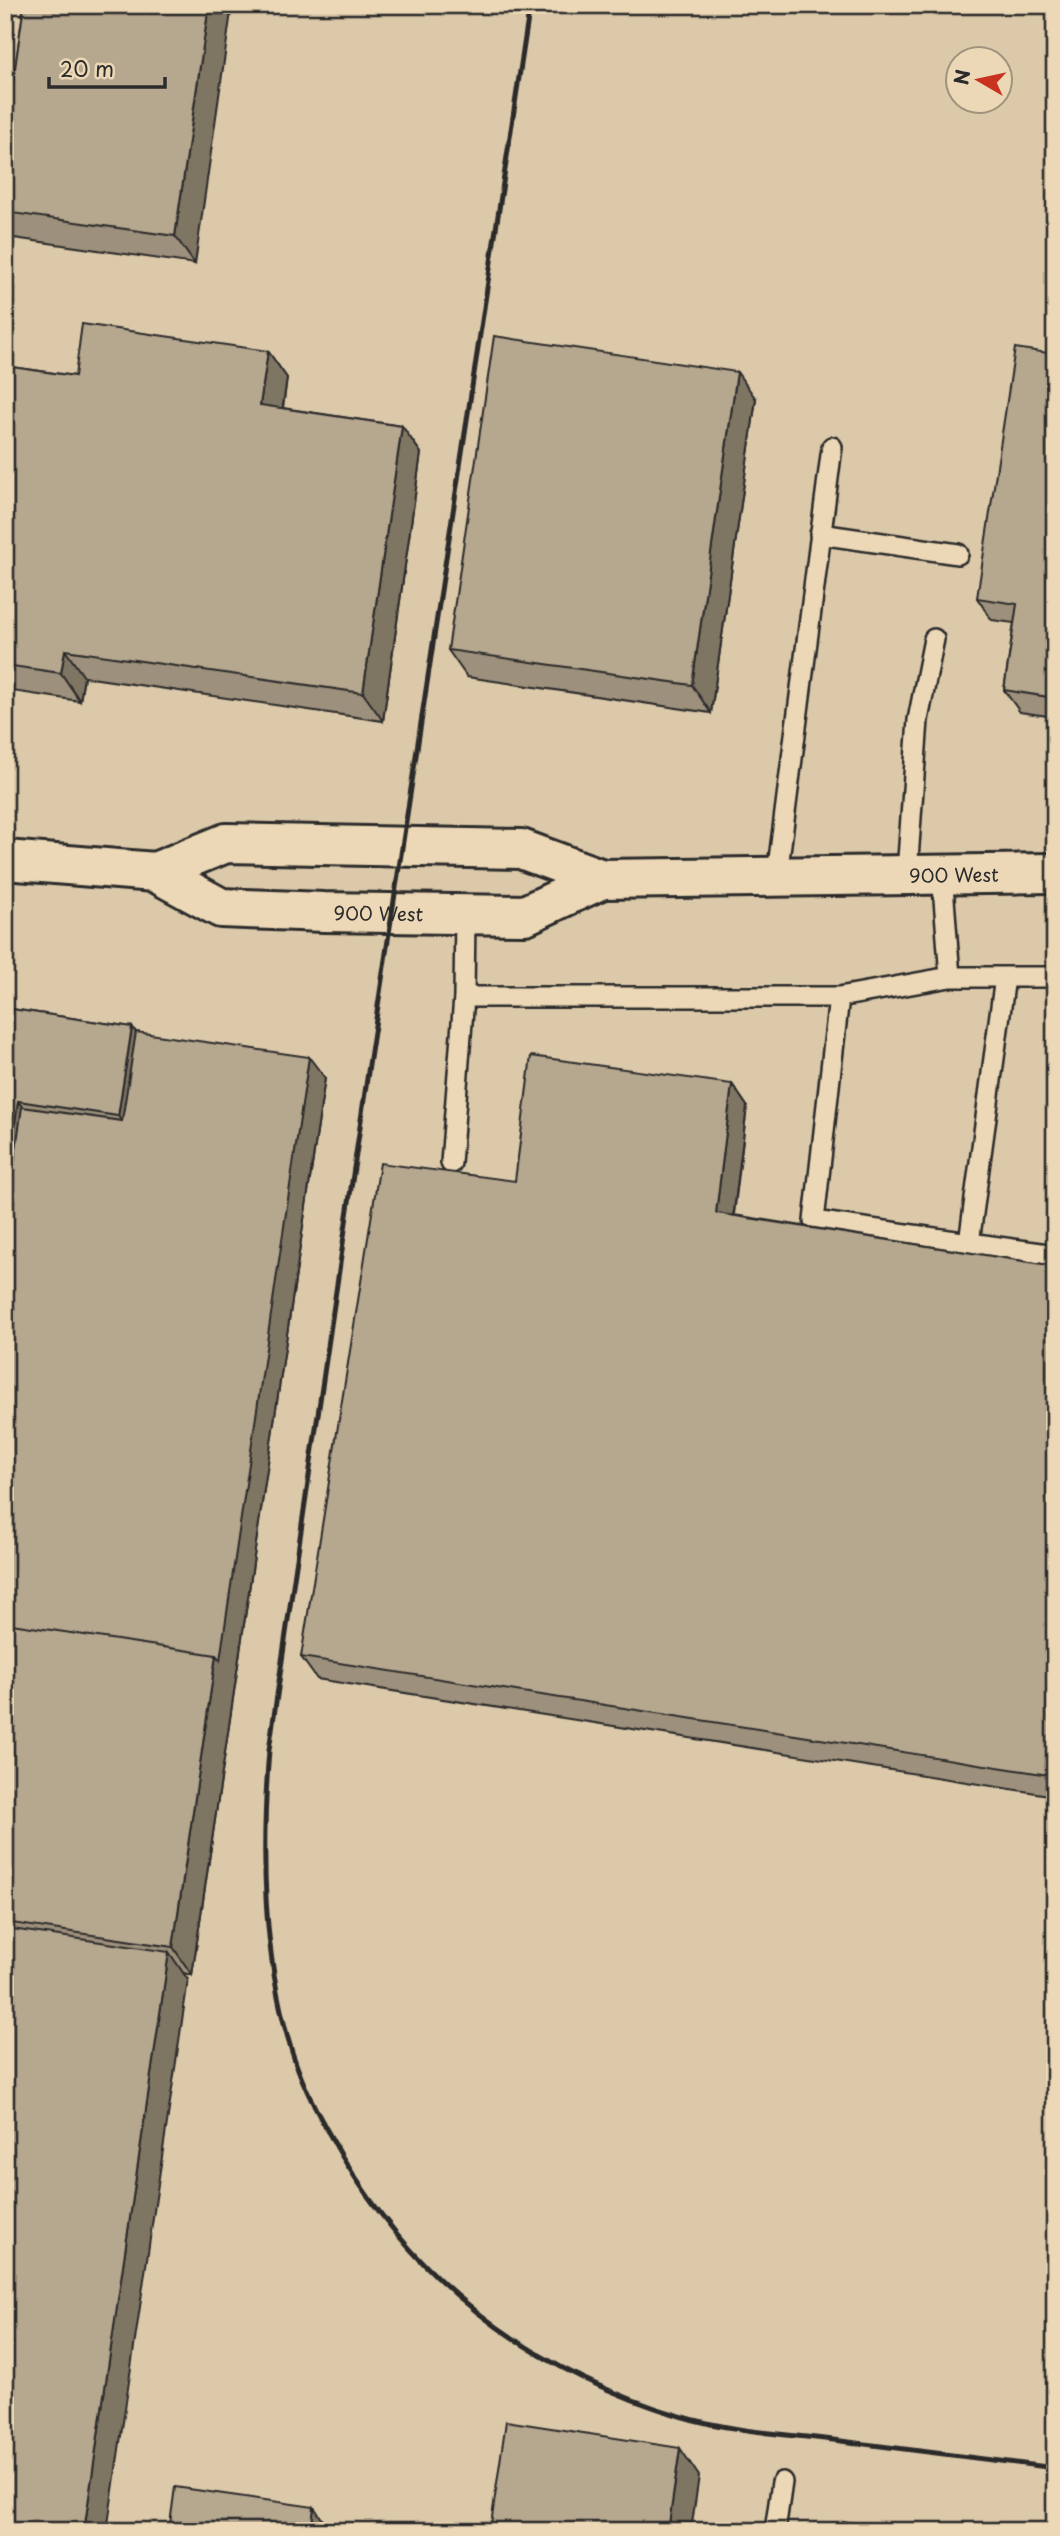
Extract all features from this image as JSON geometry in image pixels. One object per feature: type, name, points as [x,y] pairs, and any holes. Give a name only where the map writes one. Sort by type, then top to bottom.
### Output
[{"type":"main road","name":"900 West","points":[[155,872],[226,843],[521,849],[602,879],[1055,873]]},
{"type":"main road","name":"900 West","points":[[5,860],[155,872],[221,908],[525,915],[602,879]]},
{"type":"lane","points":[[777,875],[832,447]]},
{"type":"lane","points":[[820,534],[958,554]]},
{"type":"lane","points":[[933,639],[918,720],[924,873],[950,977]]},
{"type":"lane","points":[[451,1163],[464,997],[465,915]]},
{"type":"lane","points":[[464,997],[839,997],[950,977],[1055,977]]},
{"type":"lane","points":[[969,1243],[1005,977]]},
{"type":"lane","points":[[839,997],[814,1221],[1055,1255]]},
{"type":"lane","points":[[775,2531],[782,2482]]},
{"type":"shaded area","points":[[5,5],[1055,5],[1055,2531],[5,2531]]},
{"type":"building","points":[[24,5],[209,5],[175,236],[5,212],[5,138]]},
{"type":"building","points":[[82,324],[268,351],[260,405],[402,426],[363,693],[65,650],[61,673],[5,665],[5,366],[75,376]]},
{"type":"building","points":[[494,336],[737,372],[692,685],[448,650]]},
{"type":"building","points":[[1015,348],[1055,354],[1055,698],[1004,690],[1017,604],[977,598]]},
{"type":"building","points":[[5,1008],[132,1027],[118,1116],[18,1101],[5,1194]]},
{"type":"building","points":[[136,1032],[309,1057],[220,1660],[216,1655],[5,1623],[5,1226],[22,1107],[122,1121]]},
{"type":"building","points":[[531,1056],[732,1084],[716,1213],[1055,1266],[1055,1776],[301,1657],[380,1163],[515,1181]]},
{"type":"building","points":[[5,1623],[216,1655],[173,1947],[5,1922]]},
{"type":"building","points":[[5,1928],[169,1952],[84,2531],[5,2531]]},
{"type":"building","points":[[506,2421],[680,2448],[668,2531],[490,2531]]},
{"type":"building","points":[[175,2487],[314,2507],[311,2531],[169,2531]]},
{"type":"building","points":[[843,2521],[907,2531],[841,2531]]},
{"type":"railway","points":[[530,5],[369,1065],[269,1750],[265,1826],[266,1902],[269,1940],[282,2015],[292,2052],[314,2106],[343,2158],[374,2205],[408,2247],[446,2285],[486,2319],[530,2349],[627,2398],[699,2421],[756,2431],[1055,2468]]}]
